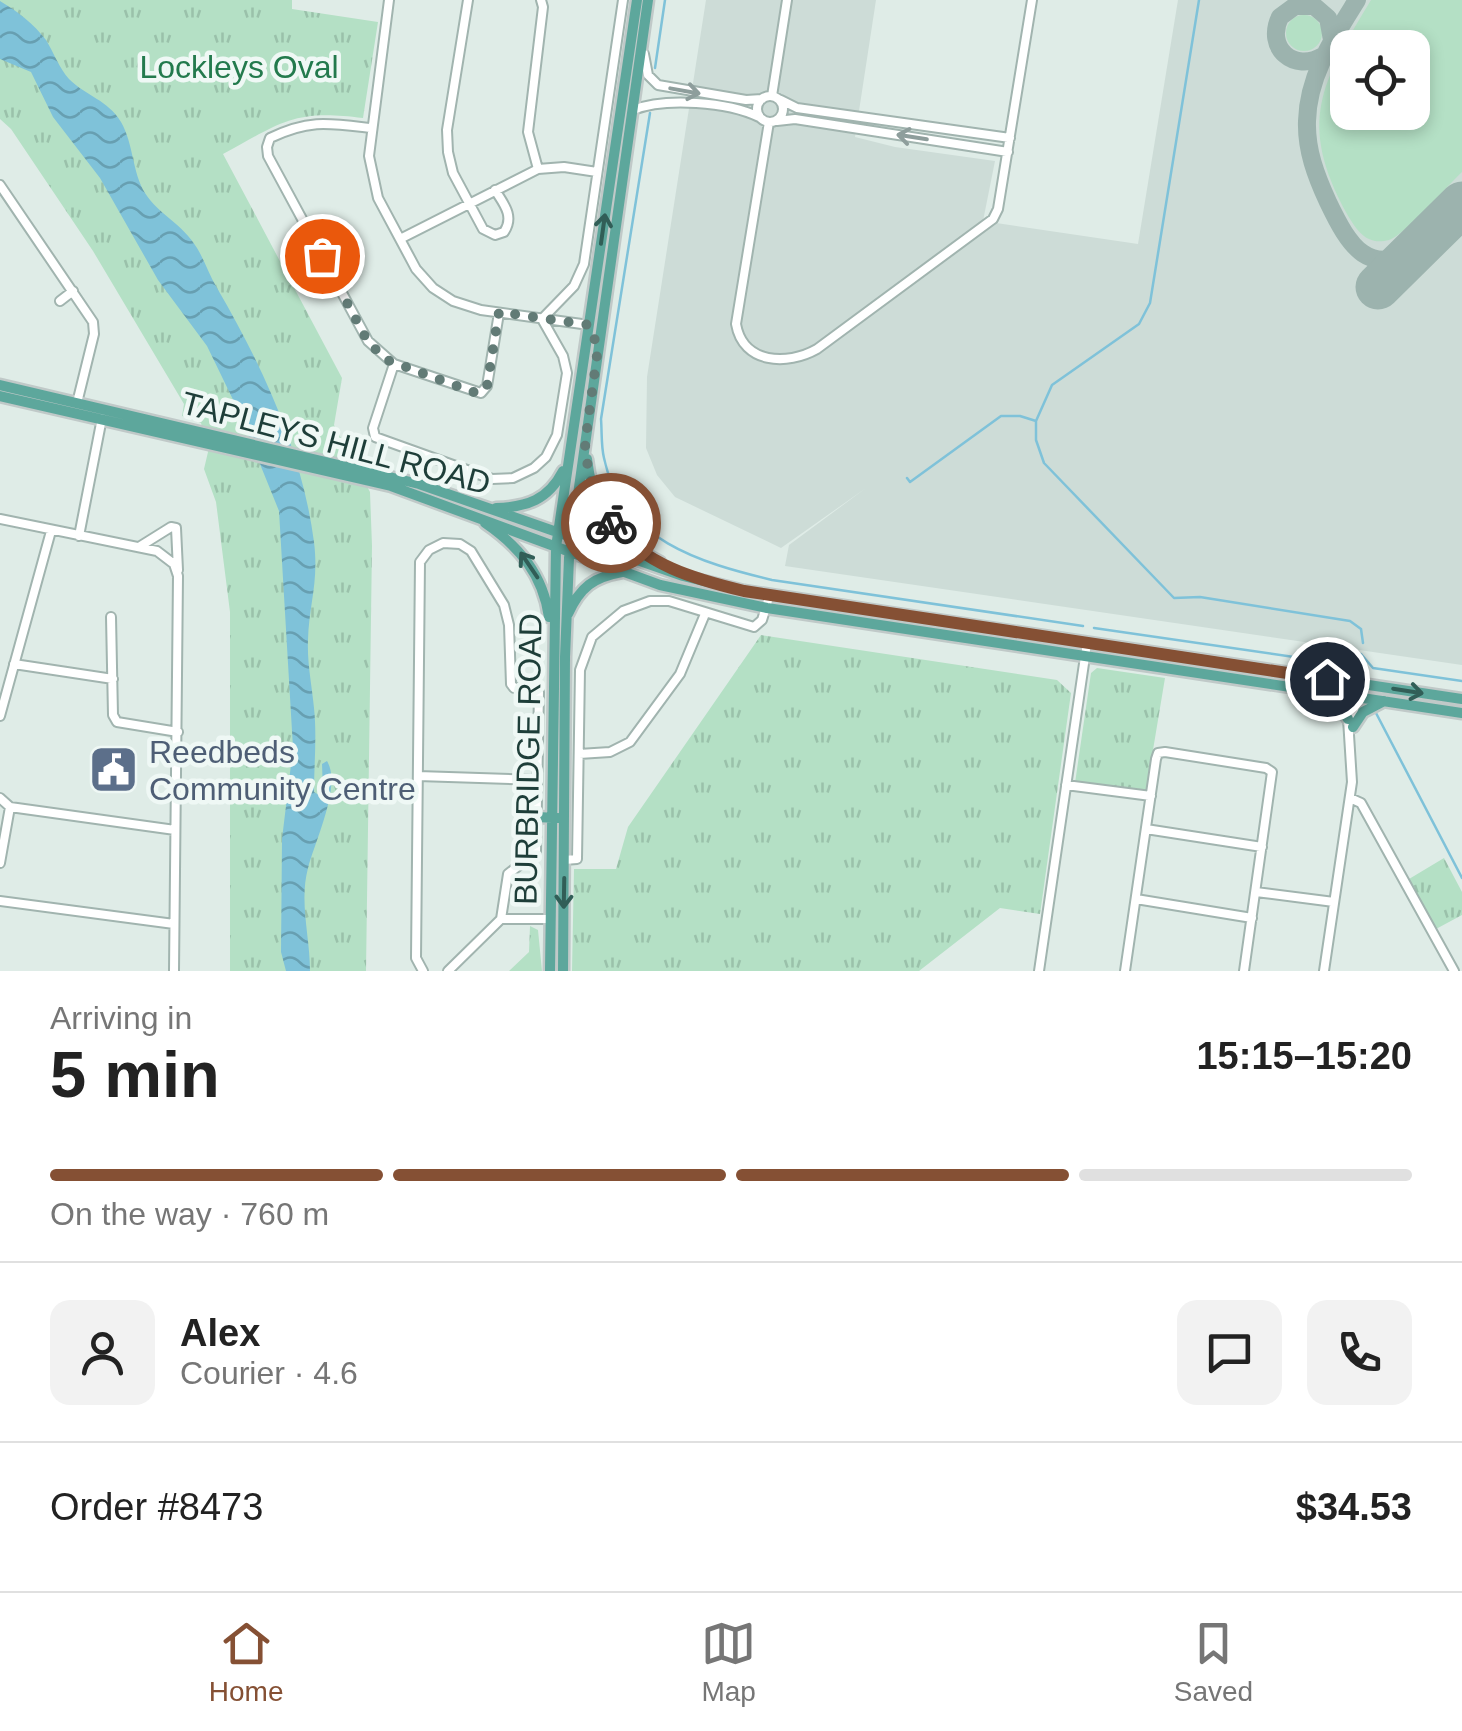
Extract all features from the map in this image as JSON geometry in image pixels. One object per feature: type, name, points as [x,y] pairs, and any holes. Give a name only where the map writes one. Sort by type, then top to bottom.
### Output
[{"type":"main road","name":"BURBRIDGE ROAD","points":[[563,971],[564,860],[558,818],[554,638],[556,547],[637,0]]},
{"type":"main road","name":"BURBRIDGE ROAD","points":[[550,971],[571,537],[648,0]]},
{"type":"main road","points":[[598,348],[589,325],[603,315]]},
{"type":"main road","name":"TAPLEYS HILL ROAD","points":[[0,386],[76,408]]},
{"type":"main road","name":"TAPLEYS HILL ROAD","points":[[0,396],[103,414],[237,450],[418,484],[683,576],[770,594],[1462,699]]},
{"type":"main road","name":"TAPLEYS HILL ROAD","points":[[139,423],[229,440],[320,464],[472,514],[675,589],[767,608],[1462,712]]},
{"type":"main road","points":[[585,444],[592,488],[604,514],[635,548],[683,576]]},
{"type":"main road","points":[[490,508],[534,502],[554,486],[568,460]]},
{"type":"main road","points":[[472,514],[506,538],[532,569],[545,596],[554,638]]},
{"type":"main road","points":[[566,620],[587,584],[603,575],[623,572]]},
{"type":"main road","points":[[564,690],[580,690]]},
{"type":"main road","points":[[1320,692],[1338,703],[1350,723],[1385,700]]},
{"type":"main road","points":[[536,818],[558,818]]},
{"type":"street","points":[[389,0],[370,128],[371,177],[416,269],[433,288],[453,301],[589,325]]},
{"type":"street","points":[[468,0],[448,130],[453,172],[486,232],[495,235],[508,227],[508,213],[495,190]]},
{"type":"street","points":[[538,169],[528,132],[543,7],[540,0]]},
{"type":"street","points":[[542,319],[581,276],[623,0]]},
{"type":"street","points":[[788,0],[776,98],[784,112],[773,122],[736,324],[741,342],[754,356],[788,359],[804,356],[993,219],[998,210],[1032,0]]},
{"type":"street","points":[[642,39],[646,69],[658,84],[746,100],[776,98],[797,108],[1010,138]]},
{"type":"street","points":[[759,116],[762,99]]},
{"type":"street","points":[[632,110],[648,104],[683,102],[744,111],[773,122],[795,118],[1008,152]]},
{"type":"street","points":[[370,128],[304,123],[270,138],[266,146],[368,342],[394,364],[481,393],[487,386],[499,312]]},
{"type":"street","points":[[400,240],[538,169],[564,167],[597,172]]},
{"type":"street","points":[[0,186],[74,291],[95,328],[76,408]]},
{"type":"street","points":[[60,301],[74,291]]},
{"type":"street","points":[[394,364],[373,428],[378,440],[471,474],[513,478],[542,462],[558,435],[567,373],[563,356],[542,319]]},
{"type":"street","points":[[79,536],[103,414]]},
{"type":"street","points":[[0,519],[157,550],[168,557],[178,576]]},
{"type":"street","points":[[139,547],[171,527],[176,528],[174,971]]},
{"type":"street","points":[[0,716],[51,531]]},
{"type":"street","points":[[423,971],[416,958],[420,562],[435,546],[450,542],[471,552],[504,605],[509,625],[511,684],[514,688],[539,692],[536,852],[508,874],[501,919],[448,971]]},
{"type":"street","points":[[767,608],[770,594]]},
{"type":"street","name":"BURBRIDGE ROAD","points":[[564,860],[577,859],[582,658],[592,637],[633,606],[650,601],[681,604]]},
{"type":"street","name":"TAPLEYS HILL ROAD","points":[[681,604],[754,628],[767,608]]},
{"type":"street","points":[[579,754],[610,752],[630,742],[680,674],[705,614]]},
{"type":"street","points":[[111,618],[116,722],[178,732]]},
{"type":"street","points":[[1040,971],[1087,643]]},
{"type":"street","points":[[14,664],[113,679]]},
{"type":"street","points":[[1324,971],[1350,798],[1354,683]]},
{"type":"street","points":[[1125,971],[1158,753],[1164,752],[1272,772],[1244,971]]},
{"type":"street","points":[[418,776],[536,780]]},
{"type":"street","points":[[1066,784],[1151,796]]},
{"type":"street","points":[[0,798],[10,807],[175,830]]},
{"type":"street","points":[[1350,798],[1361,803],[1454,971]]},
{"type":"street","points":[[0,863],[10,807]]},
{"type":"street","points":[[1146,829],[1262,847]]},
{"type":"street","points":[[1256,892],[1334,902]]},
{"type":"street","points":[[1136,899],[1252,918]]},
{"type":"street","points":[[0,901],[174,924]]},
{"type":"street","points":[[501,919],[551,919]]},
{"type":"shaded area","points":[[706,0],[876,0],[855,137],[895,147],[995,161],[983,221],[1138,244],[1178,0],[1462,0],[1462,665],[785,566],[789,545],[866,488],[781,548],[675,497],[657,475],[646,448],[647,377]]},
{"type":"green space","name":"Lockleys Oval","points":[[0,0],[292,0],[292,9],[378,22],[363,118],[304,117],[223,154],[342,378],[334,425],[370,492],[366,971],[230,971],[230,612],[216,502],[204,469],[208,452],[201,423],[182,416],[184,404],[93,251],[11,129],[0,119]]},
{"type":"green space","points":[[1371,0],[1462,0],[1462,172],[1389,240],[1375,241],[1359,231],[1332,182],[1319,128],[1321,104],[1330,76],[1330,130],[1430,130],[1430,30],[1354,30]]},
{"type":"green space","points":[[1304,15],[1316,21],[1322,33],[1316,45],[1304,51],[1292,45],[1286,33],[1292,21]]},
{"type":"green space","points":[[761,635],[1057,680],[1071,693],[1040,914],[1000,908],[919,971],[572,971],[574,869],[616,869],[628,827]]},
{"type":"green space","points":[[1097,668],[1165,678],[1146,792],[1075,783],[1091,673]]},
{"type":"green space","points":[[1444,858],[1462,892],[1462,915],[1436,929],[1409,879]]},
{"type":"green space","points":[[530,926],[538,930],[542,971],[509,971],[529,952]]},
{"type":"water","points":[[0,1],[41,34],[69,79],[110,108],[121,122],[145,193],[197,248],[265,379],[290,442],[308,508],[315,556],[308,649],[315,719],[314,792],[323,792],[322,764],[327,761],[331,771],[326,813],[306,881],[310,971],[286,971],[281,952],[282,839],[293,748],[279,511],[207,346],[158,280],[100,178],[53,117],[31,72],[0,59]]},
{"type":"waterway","points":[[655,68],[665,0]]},
{"type":"waterway","points":[[1199,0],[1150,303],[1139,324],[1052,385],[1036,421],[1036,440],[1044,463],[1174,598],[1200,597],[1350,621],[1361,629],[1363,643]]},
{"type":"waterway","points":[[650,113],[601,419],[604,458],[613,486],[627,509],[646,528],[692,556],[772,580],[1083,626]]},
{"type":"waterway","points":[[907,478],[910,482],[1001,416],[1036,421]]},
{"type":"waterway","points":[[1094,628],[1335,663]]},
{"type":"waterway","points":[[1361,654],[1373,668],[1462,681]]},
{"type":"waterway","points":[[1376,713],[1462,878]]},
{"type":"taxiway","points":[[1357,0],[1324,57],[1312,88],[1307,121],[1313,163],[1336,218],[1363,253],[1387,260],[1420,246]]},
{"type":"taxiway","points":[[1323,56],[1293,59],[1279,47],[1276,28],[1280,17],[1295,6],[1314,6],[1328,18],[1330,30]]},
{"type":"runway","points":[[1378,287],[1462,204]]},
{"type":"way so far","points":[[322,256],[368,342],[387,360],[473,392],[481,393],[487,386],[499,312],[589,325],[598,348],[586,457],[592,488],[611,523]]},
{"type":"place","name":"Reedbeds Community Centre","points":[[114,770]]},
{"type":"route","points":[[611,523],[635,548],[683,576],[744,591],[1327,679]]}]
